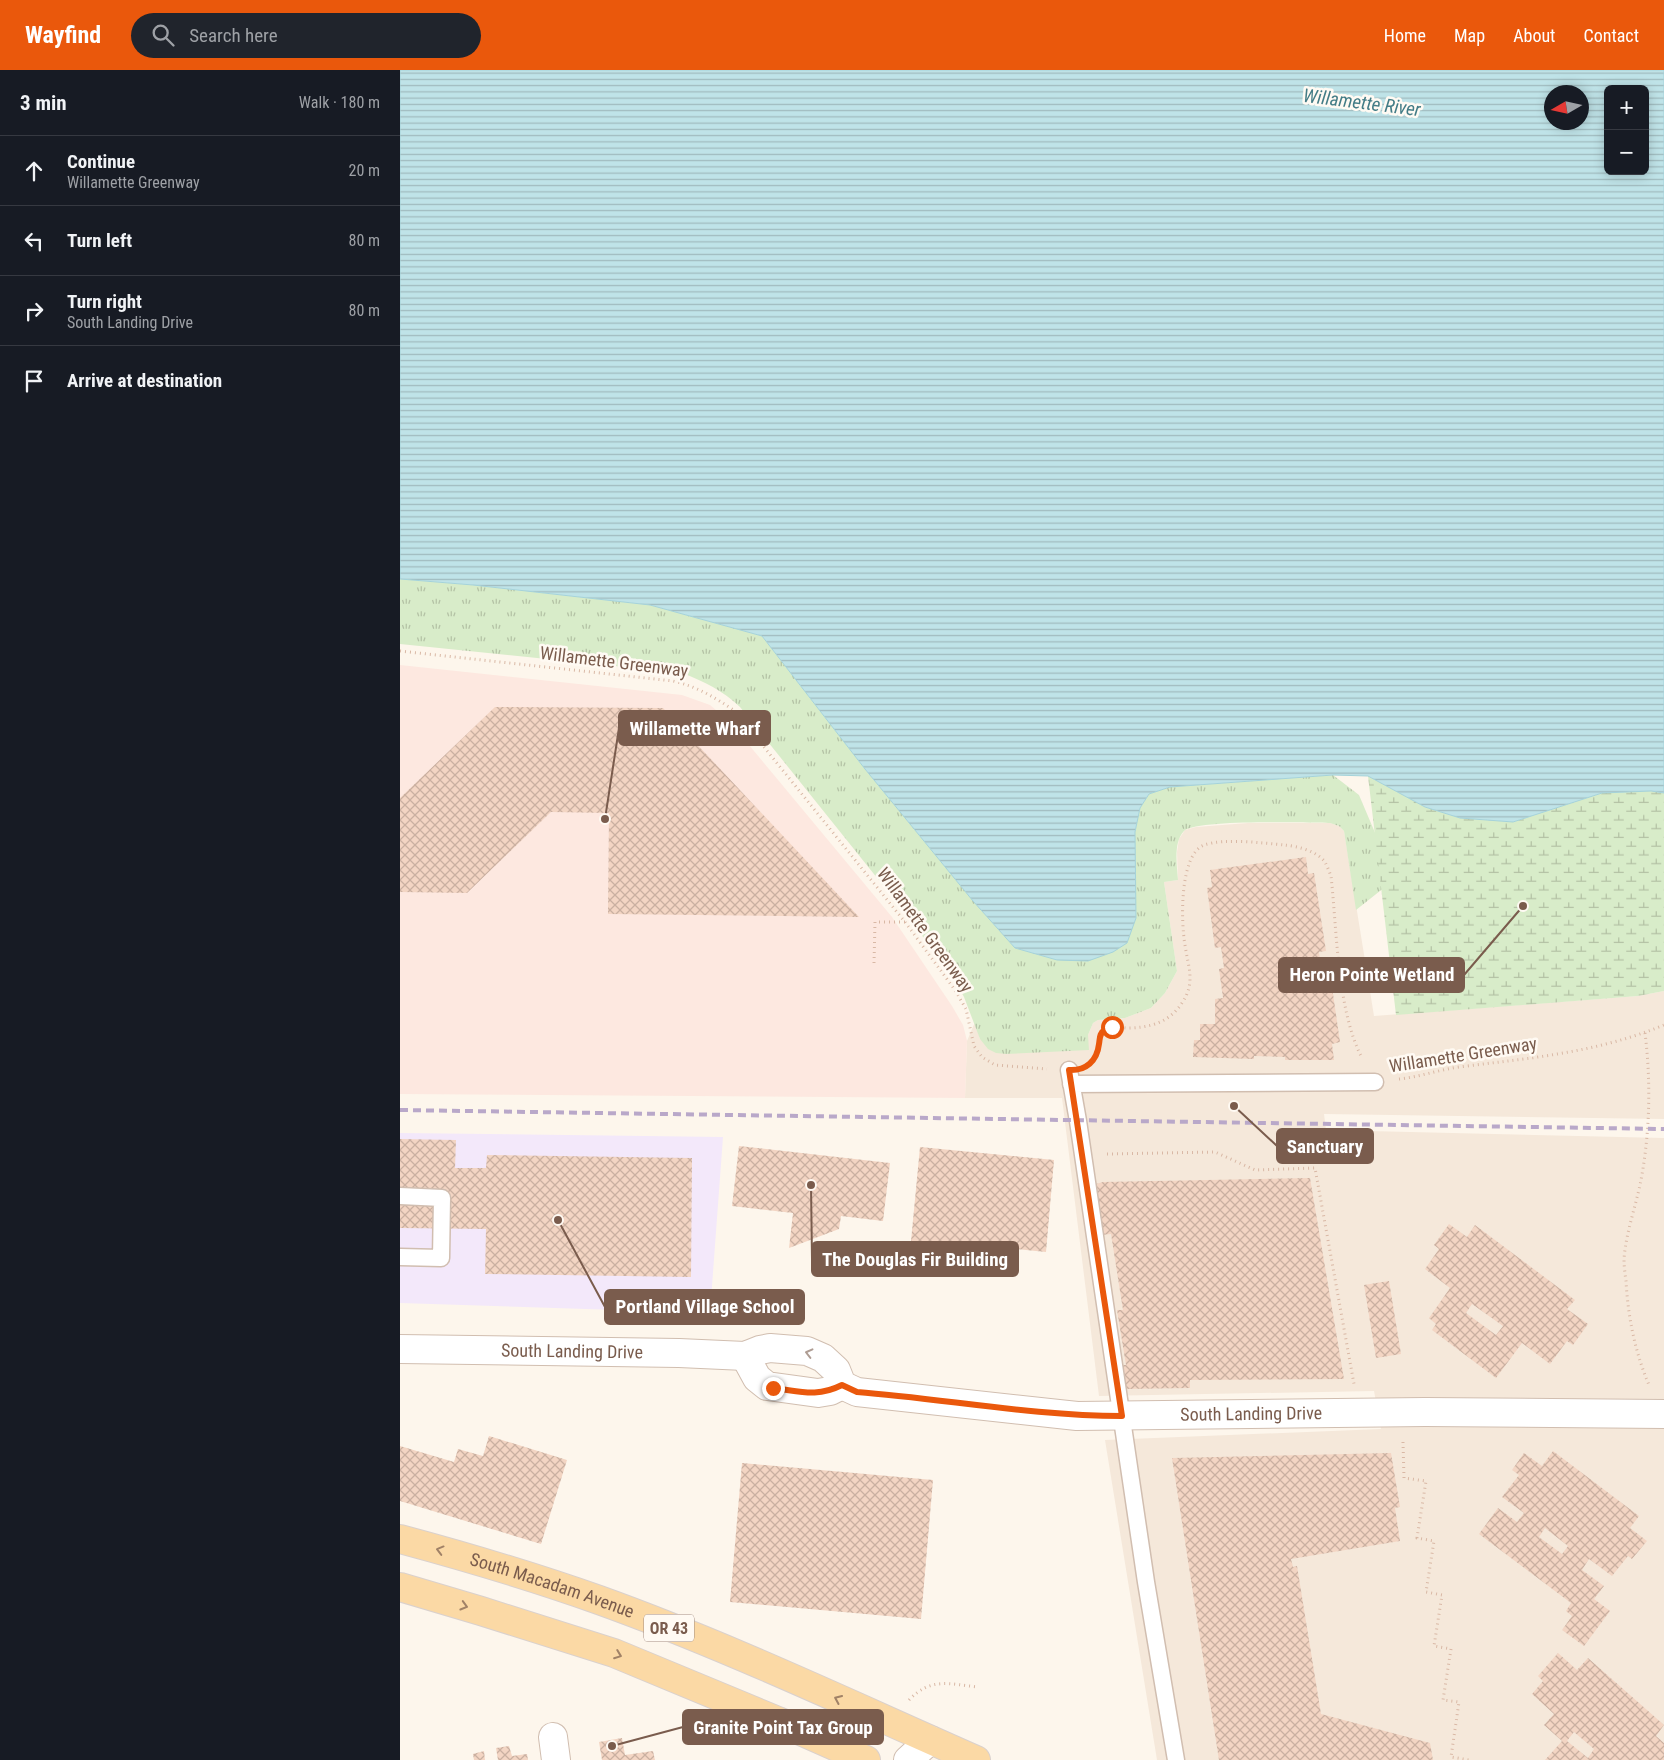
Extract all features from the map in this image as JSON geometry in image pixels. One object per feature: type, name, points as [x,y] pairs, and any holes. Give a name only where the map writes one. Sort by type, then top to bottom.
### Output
[{"type":"main road","name":"South Macadam Avenue","points":[[400,1539],[462,1556],[599,1600],[759,1664],[930,1740],[961,1757]]},
{"type":"main road","name":"OR 43","points":[[400,1587],[481,1610],[614,1653],[778,1721],[866,1760]]},
{"type":"street","name":"South Landing Drive","points":[[400,1349],[679,1353],[744,1356],[765,1349],[807,1351],[828,1362],[836,1370],[842,1385],[857,1392],[1077,1416],[1403,1412],[1664,1414]]},
{"type":"street","points":[[744,1356],[757,1378],[767,1386],[818,1393],[830,1391],[842,1385]]},
{"type":"street","points":[[908,1760],[930,1740]]},
{"type":"lane","points":[[1176,1760],[1146,1582],[1070,1077],[1375,1082]]},
{"type":"lane","points":[[400,1196],[442,1198],[441,1258],[400,1257]]},
{"type":"path","name":"Willamette Greenway","points":[[400,651],[674,680],[701,690],[735,711],[905,922],[955,990],[966,1009],[974,1046],[982,1057],[995,1065],[1070,1077],[1093,1063],[1099,1046],[1100,1036],[1104,1030],[1112,1027],[1146,1028],[1161,1023],[1172,1014],[1182,1003],[1190,987],[1191,971],[1184,937],[1182,910],[1187,872],[1196,850],[1205,845],[1224,842],[1293,845],[1316,854],[1324,861],[1331,876],[1342,984],[1351,1030],[1375,1082],[1456,1068],[1591,1049],[1645,1033],[1664,1025]]},
{"type":"path","points":[[874,963],[875,922],[905,922]]},
{"type":"path","points":[[1645,1033],[1650,1069],[1648,1129],[1641,1180],[1624,1259],[1627,1306],[1631,1327],[1642,1367],[1651,1389]]},
{"type":"path","points":[[1083,1155],[1215,1152],[1255,1170],[1315,1168],[1354,1388],[1361,1387]]},
{"type":"path","points":[[1403,1412],[1404,1478],[1426,1481],[1417,1538],[1434,1541],[1426,1592],[1442,1595],[1434,1646],[1451,1649],[1443,1700],[1459,1702],[1451,1757],[1469,1760]]},
{"type":"path","points":[[888,1721],[916,1693],[936,1683],[978,1688]]},
{"type":"shaded area","points":[[400,665],[682,695],[710,705],[729,721],[892,917],[952,1006],[963,1025],[967,1041],[965,1098],[400,1094]]},
{"type":"shaded area","points":[[1248,823],[1330,823],[1339,826],[1344,831],[1374,1016],[1638,996],[1664,991],[1664,1119],[1324,1114],[1326,1130],[1664,1138],[1664,1760],[1157,1760],[1105,1440],[1381,1429],[1374,1391],[1099,1396],[1062,1098],[965,1098],[967,1041],[975,1022],[980,1039],[1088,1050],[1088,1035],[1093,1023],[1098,1020],[1125,1018],[1151,1008],[1165,993],[1177,971],[1164,882],[1178,880],[1177,852],[1179,839],[1185,830],[1196,827]]},
{"type":"shaded area","points":[[400,1133],[723,1137],[710,1313],[400,1303]]},
{"type":"green space","points":[[400,579],[473,585],[650,605],[762,636],[865,769],[973,901],[1015,948],[1057,960],[1135,832],[1140,808],[1149,794],[1170,787],[1333,775],[1359,795],[1390,868],[1385,887],[1356,910],[1344,831],[1339,826],[1330,823],[1230,823],[1193,827],[1184,831],[1178,841],[1178,880],[1164,882],[1177,971],[1165,993],[1151,1008],[1125,1018],[1098,1020],[1093,1023],[1088,1035],[1089,1050],[996,1053],[988,1049],[980,1039],[964,997],[955,981],[910,919],[740,707],[727,696],[713,687],[682,673],[400,644]]},
{"type":"green space","points":[[1368,776],[1425,807],[1460,818],[1513,822],[1602,793],[1651,791],[1664,793],[1664,991],[1638,996],[1396,1015]]},
{"type":"water","name":"Willamette River","points":[[400,70],[1664,70],[1664,793],[1651,791],[1602,793],[1513,822],[1460,818],[1425,807],[1368,776],[1333,775],[1170,787],[1149,794],[1140,808],[1135,832],[1136,918],[1127,943],[1113,952],[1088,961],[1057,960],[1015,948],[973,901],[865,769],[762,636],[650,605],[473,585],[400,579]]},
{"type":"building","points":[[495,707],[663,708],[859,917],[608,914],[609,813],[551,812],[467,893],[400,892],[400,798]]},
{"type":"building","points":[[1306,857],[1308,874],[1314,873],[1326,951],[1319,952],[1322,974],[1330,973],[1340,1042],[1332,1044],[1334,1060],[1285,1060],[1285,1057],[1254,1056],[1254,1059],[1193,1057],[1194,1040],[1200,1040],[1200,1024],[1215,1024],[1215,999],[1223,998],[1219,969],[1224,968],[1221,947],[1215,948],[1207,888],[1212,887],[1210,870]]},
{"type":"building","points":[[400,1139],[456,1140],[455,1168],[486,1168],[487,1155],[692,1158],[691,1277],[485,1274],[486,1229],[400,1228]]},
{"type":"building","points":[[739,1146],[890,1163],[883,1221],[841,1216],[839,1229],[789,1248],[793,1213],[732,1206]]},
{"type":"building","points":[[920,1147],[1054,1160],[1046,1252],[987,1246],[986,1259],[958,1256],[959,1245],[911,1241]]},
{"type":"building","points":[[1310,1178],[1344,1379],[1190,1380],[1190,1388],[1125,1389],[1120,1365],[1126,1365],[1117,1310],[1123,1310],[1111,1234],[1101,1235],[1092,1185],[1103,1182]]},
{"type":"building","points":[[1449,1224],[1467,1237],[1475,1225],[1575,1300],[1567,1309],[1588,1324],[1573,1345],[1567,1341],[1550,1364],[1522,1343],[1496,1378],[1432,1330],[1436,1324],[1429,1318],[1450,1288],[1425,1269],[1439,1249],[1434,1245]],"holes":[[[1472,1304],[1503,1326],[1496,1335],[1466,1313]]]},
{"type":"building","points":[[1389,1281],[1401,1354],[1376,1358],[1364,1285]]},
{"type":"building","points":[[489,1436],[567,1460],[541,1544],[400,1501],[400,1446],[454,1462],[458,1449],[483,1456]]},
{"type":"building","points":[[1553,1451],[1639,1516],[1630,1528],[1647,1541],[1632,1559],[1628,1556],[1612,1576],[1589,1559],[1582,1570],[1604,1586],[1594,1599],[1610,1611],[1584,1646],[1562,1630],[1572,1616],[1566,1611],[1571,1603],[1479,1534],[1498,1508],[1517,1522],[1524,1513],[1502,1497],[1519,1475],[1512,1470],[1524,1453],[1542,1466]],"holes":[[[1545,1528],[1568,1546],[1562,1554],[1539,1537]]]},
{"type":"building","points":[[1391,1453],[1400,1507],[1395,1508],[1400,1541],[1291,1559],[1293,1567],[1297,1566],[1321,1714],[1430,1743],[1433,1760],[1219,1760],[1172,1458]]},
{"type":"building","points":[[742,1463],[933,1480],[921,1619],[730,1602]]},
{"type":"building","points":[[1558,1653],[1577,1670],[1588,1658],[1664,1725],[1656,1736],[1664,1743],[1664,1760],[1545,1760],[1562,1741],[1544,1725],[1554,1714],[1532,1694],[1543,1681],[1538,1676]],"holes":[[[1574,1732],[1594,1749],[1588,1758],[1567,1741]]]},
{"type":"building","points":[[622,1738],[625,1755],[653,1751],[655,1760],[602,1760],[599,1742]]},
{"type":"building","points":[[509,1746],[512,1756],[527,1754],[528,1760],[498,1760],[496,1748]]},
{"type":"building","points":[[484,1751],[485,1760],[474,1760],[473,1754]]},
{"type":"railway","points":[[400,1110],[1664,1129]]},
{"type":"place","name":"Willamette Wharf","points":[[605,819]]},
{"type":"place","name":"Heron Pointe Wetland","points":[[1523,906]]},
{"type":"place","name":"Sanctuary","points":[[1234,1106]]},
{"type":"place","name":"The Douglas Fir Building","points":[[811,1185]]},
{"type":"place","name":"Portland Village School","points":[[558,1220]]},
{"type":"place","name":"Granite Point Tax Group","points":[[612,1746]]},
{"type":"route","points":[[773,1388],[818,1393],[830,1391],[842,1385],[857,1392],[1000,1408],[1077,1416],[1122,1416],[1069,1070],[1079,1071],[1093,1063],[1099,1046],[1100,1036],[1104,1030],[1112,1027]]}]
